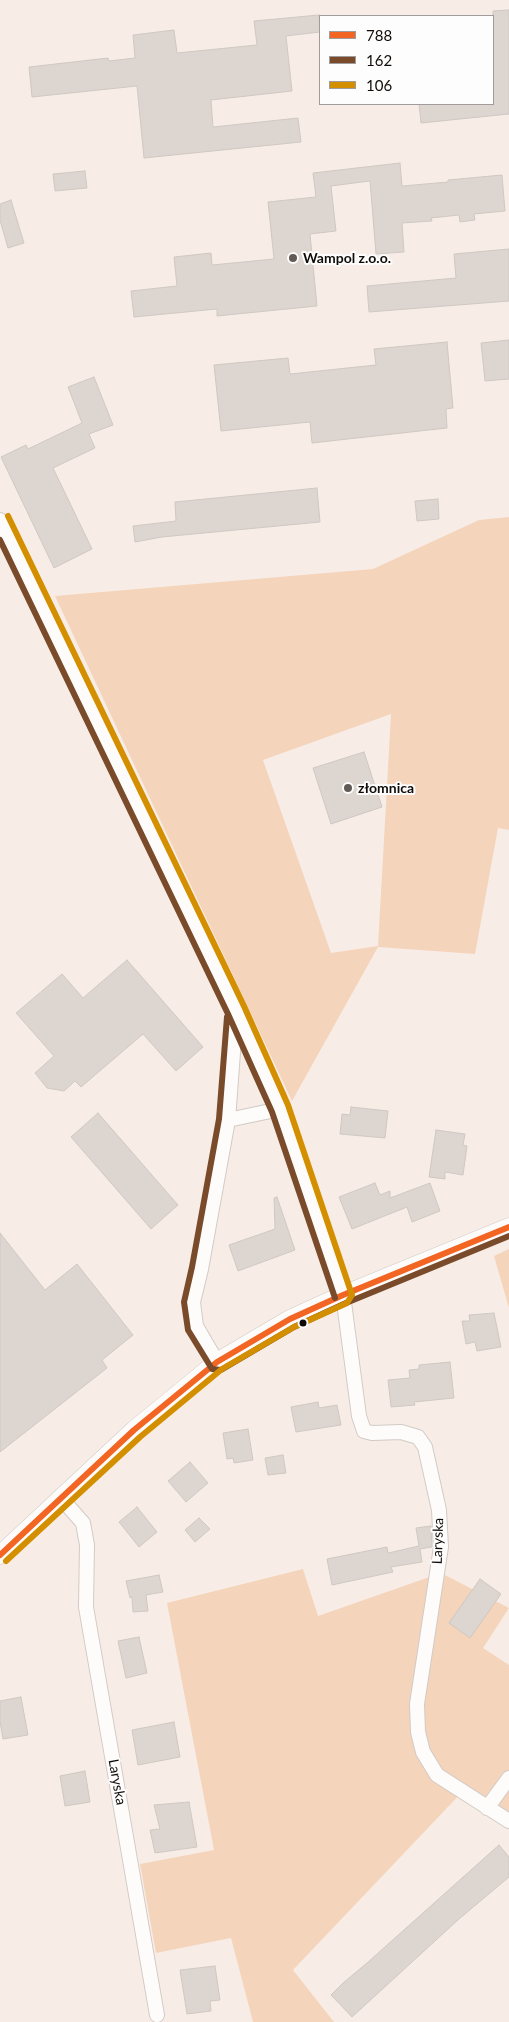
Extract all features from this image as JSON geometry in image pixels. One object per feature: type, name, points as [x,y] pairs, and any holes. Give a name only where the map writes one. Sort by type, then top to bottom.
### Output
[{"type":"street","points":[[0,520],[236,1010],[280,1109],[343,1295]]},
{"type":"street","points":[[216,1362],[196,1326],[192,1302],[201,1269],[228,1120],[236,1010]]},
{"type":"street","points":[[228,1120],[280,1109]]},
{"type":"street","points":[[0,1555],[134,1430],[216,1362],[290,1319],[343,1295],[509,1227]]},
{"type":"street","name":"Laryska","points":[[343,1295],[360,1416],[364,1431],[372,1434],[401,1432],[418,1437],[425,1447],[439,1510],[441,1547],[417,1704],[418,1732],[423,1752],[437,1775],[487,1808]]},
{"type":"street","name":"Laryska","points":[[61,1498],[83,1523],[87,1545],[86,1607],[156,2015]]},
{"type":"street","points":[[509,1778],[487,1808],[509,1822]]},
{"type":"shaded area","points":[[509,517],[509,830],[498,828],[475,954],[378,947],[292,1101],[55,596],[373,569],[479,520]],"holes":[[[391,714],[378,946],[331,953],[263,760]]]},
{"type":"shaded area","points":[[509,1249],[509,1308],[494,1256]]},
{"type":"shaded area","points":[[303,1569],[318,1616],[441,1573],[509,1608],[483,1648],[509,1665],[509,1812],[466,1788],[293,1970],[334,2022],[253,2022],[231,1938],[156,1953],[140,1864],[214,1850],[167,1603]]},
{"type":"building","points":[[509,10],[509,114],[421,123],[419,105],[494,105],[493,11]]},
{"type":"building","points":[[319,15],[319,32],[286,36],[292,91],[211,100],[213,127],[298,118],[301,142],[144,158],[137,86],[32,97],[29,67],[108,58],[109,61],[135,58],[133,35],[174,30],[177,53],[257,45],[254,21]]},
{"type":"building","points":[[400,163],[402,186],[502,175],[505,211],[474,214],[475,220],[460,222],[459,215],[431,218],[432,221],[402,223],[404,252],[376,254],[370,181],[331,186],[336,231],[310,234],[317,306],[217,316],[217,309],[134,317],[131,291],[177,286],[174,257],[211,253],[212,265],[274,259],[268,202],[316,197],[313,173]]},
{"type":"building","points":[[85,171],[87,188],[55,191],[53,174]]},
{"type":"building","points":[[11,200],[24,243],[8,248],[0,220],[0,204]]},
{"type":"building","points":[[509,249],[509,301],[369,312],[367,286],[456,278],[454,254]]},
{"type":"building","points":[[509,340],[509,379],[485,381],[481,343]]},
{"type":"building","points":[[447,342],[453,408],[446,409],[447,428],[312,443],[310,422],[221,431],[214,365],[288,358],[290,374],[376,365],[374,349]]},
{"type":"building","points":[[94,377],[113,425],[89,434],[95,448],[53,468],[92,549],[54,568],[1,457],[26,445],[28,449],[82,423],[68,387]]},
{"type":"building","points":[[317,488],[320,522],[162,537],[135,542],[133,526],[176,521],[175,502]]},
{"type":"building","points":[[438,499],[439,519],[417,521],[415,501]]},
{"type":"building","name":"złomnica","points":[[364,752],[382,807],[331,824],[313,768]]},
{"type":"building","points":[[127,960],[203,1047],[176,1071],[143,1034],[81,1087],[75,1081],[64,1091],[47,1088],[35,1073],[54,1056],[16,1013],[62,974],[83,998]]},
{"type":"building","points":[[351,1107],[388,1111],[385,1138],[340,1134],[342,1114],[350,1115]]},
{"type":"building","points":[[98,1113],[178,1205],[151,1229],[71,1137]]},
{"type":"building","points":[[436,1130],[465,1134],[463,1145],[467,1146],[463,1175],[445,1172],[445,1179],[429,1177]]},
{"type":"building","points":[[375,1183],[380,1195],[390,1191],[390,1198],[430,1183],[440,1211],[412,1222],[407,1207],[352,1229],[339,1197]]},
{"type":"building","points":[[277,1197],[295,1250],[238,1271],[229,1245],[275,1229],[274,1198]]},
{"type":"building","points":[[0,1233],[45,1290],[77,1264],[133,1335],[102,1360],[107,1368],[0,1452]]},
{"type":"building","points":[[494,1313],[501,1347],[477,1351],[475,1342],[466,1344],[462,1321],[470,1321],[469,1315]]},
{"type":"building","points":[[450,1362],[454,1398],[414,1402],[415,1405],[391,1407],[388,1380],[410,1378],[409,1370],[419,1369],[419,1365]]},
{"type":"building","points":[[318,1402],[319,1408],[337,1405],[341,1425],[296,1432],[291,1407]]},
{"type":"building","points":[[248,1429],[253,1460],[234,1463],[233,1458],[227,1459],[223,1433]]},
{"type":"building","points":[[283,1455],[286,1473],[268,1475],[265,1458]]},
{"type":"building","points":[[190,1462],[208,1483],[186,1502],[168,1481]]},
{"type":"building","points":[[137,1507],[157,1532],[139,1547],[119,1522]]},
{"type":"building","points":[[199,1518],[210,1529],[195,1542],[185,1530]]},
{"type":"building","points":[[431,1526],[432,1547],[420,1549],[422,1562],[391,1567],[393,1572],[332,1585],[327,1559],[387,1547],[388,1553],[419,1546],[416,1528]]},
{"type":"building","points":[[159,1575],[163,1592],[146,1595],[148,1611],[133,1612],[132,1597],[130,1598],[126,1581]]},
{"type":"building","points":[[480,1579],[501,1594],[470,1638],[449,1623]]},
{"type":"building","points":[[139,1637],[147,1673],[126,1678],[118,1641]]},
{"type":"building","points":[[21,1697],[28,1735],[3,1739],[0,1722],[0,1701]]},
{"type":"building","points":[[174,1722],[180,1757],[138,1765],[132,1730]]},
{"type":"building","points":[[85,1771],[90,1802],[65,1806],[60,1776]]},
{"type":"building","points":[[189,1802],[197,1847],[155,1853],[150,1830],[160,1829],[154,1805]]},
{"type":"building","points":[[499,1845],[509,1857],[509,1877],[459,1919],[352,2017],[331,1995]]},
{"type":"building","points":[[215,1966],[220,2000],[210,2001],[211,2011],[187,2014],[180,1970]]},
{"type":"transit line","name":"106","points":[[6,1561],[140,1437],[222,1369],[294,1327],[347,1303],[352,1295],[288,1105],[244,1006],[8,516]]},
{"type":"transit line","name":"162","points":[[0,540],[228,1014],[272,1112],[335,1298]]},
{"type":"transit line","name":"162","points":[[227,1017],[219,1119],[184,1302],[188,1330],[212,1369],[221,1370],[294,1327],[346,1303],[509,1236]]},
{"type":"transit line","name":"788","points":[[0,1555],[134,1430],[217,1362],[290,1319],[343,1295],[509,1227]]},
{"type":"place","name":"Wampol z.o.o.","points":[[293,258]]},
{"type":"place","name":"złomnica","points":[[348,788]]}]
